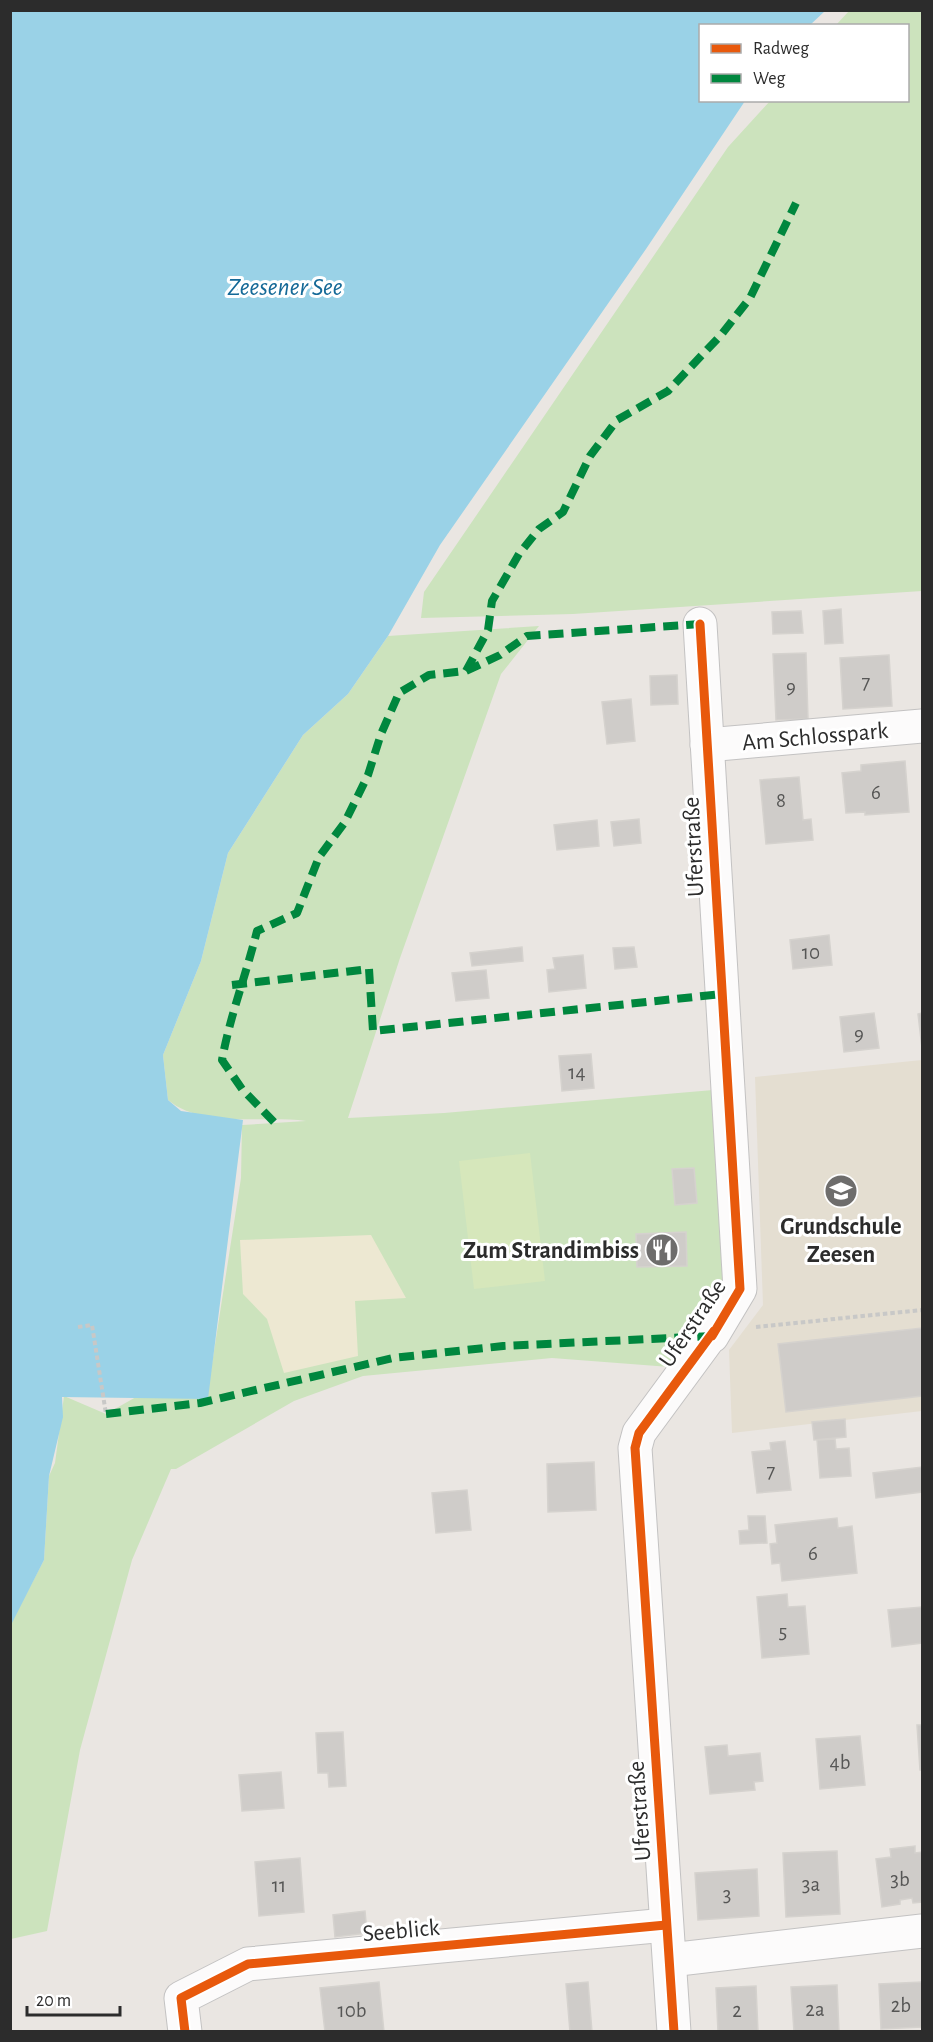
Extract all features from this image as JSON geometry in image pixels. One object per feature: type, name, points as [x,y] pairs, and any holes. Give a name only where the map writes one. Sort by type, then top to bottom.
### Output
[{"type":"street","name":"Uferstraße","points":[[700,624],[740,1289],[712,1336],[714,1331]]},
{"type":"street","name":"Am Schlosspark","points":[[707,745],[922,726]]},
{"type":"street","name":"Uferstraße","points":[[675,2031],[635,1448],[639,1433],[714,1331]]},
{"type":"street","name":"Seeblick","points":[[185,2031],[181,1998],[248,1964],[666,1925]]},
{"type":"street","points":[[670,1960],[922,1931]]},
{"type":"path","points":[[714,1331],[922,1310]]},
{"type":"path","points":[[78,1327],[92,1326],[106,1414]]},
{"type":"shaded area","name":"Grundschule Zeesen","points":[[922,1060],[922,1411],[732,1433],[729,1350],[763,1305],[755,1077]]},
{"type":"green space","points":[[849,11],[922,11],[922,591],[573,614],[421,618],[424,592],[728,147],[769,102],[909,102],[909,24],[837,24]]},
{"type":"green space","points":[[539,626],[501,674],[400,958],[348,1118],[444,1113],[725,1089],[738,1286],[683,1368],[552,1358],[363,1376],[294,1401],[176,1469],[171,1469],[132,1560],[80,1750],[47,1931],[11,1939],[10,1625],[44,1560],[49,1476],[55,1463],[64,1396],[106,1414],[136,1397],[207,1396],[241,1178],[242,1125],[306,1121],[216,1118],[182,1109],[168,1100],[163,1055],[201,961],[228,853],[303,735],[348,694],[388,636]]},
{"type":"green space","points":[[530,1153],[545,1281],[474,1289],[459,1161]]},
{"type":"sand","points":[[371,1235],[406,1298],[355,1301],[358,1356],[284,1373],[267,1319],[243,1294],[240,1240]]},
{"type":"water","name":"Zeesener See","points":[[11,10],[825,11],[811,24],[699,24],[699,102],[744,102],[646,249],[440,545],[388,636],[348,694],[303,735],[228,853],[201,961],[163,1055],[168,1100],[181,1111],[243,1120],[208,1399],[62,1397],[63,1417],[49,1476],[44,1560],[11,1625]]},
{"type":"building","points":[[841,609],[843,643],[825,644],[823,611]]},
{"type":"building","points":[[801,611],[803,633],[773,634],[772,612]]},
{"type":"building","points":[[806,653],[808,719],[776,720],[773,654]]},
{"type":"building","points":[[889,655],[892,706],[843,709],[840,658]]},
{"type":"building","points":[[677,675],[678,704],[651,705],[650,676]]},
{"type":"building","points":[[631,699],[635,741],[607,744],[602,702]]},
{"type":"building","points":[[905,761],[909,812],[865,815],[865,812],[846,813],[842,773],[861,771],[861,765]]},
{"type":"building","points":[[799,777],[803,820],[811,819],[813,840],[766,844],[760,780]]},
{"type":"building","points":[[639,819],[641,843],[614,846],[611,822]]},
{"type":"building","points":[[597,820],[599,846],[557,850],[554,825]]},
{"type":"building","points":[[829,935],[832,965],[793,969],[790,940]]},
{"type":"building","points":[[522,947],[523,961],[472,966],[470,953]]},
{"type":"building","points":[[634,947],[637,967],[615,969],[613,948]]},
{"type":"building","points":[[583,955],[586,988],[549,992],[547,970],[555,969],[553,958]]},
{"type":"building","points":[[486,970],[489,998],[456,1001],[452,973]]},
{"type":"building","points":[[874,1013],[879,1048],[844,1052],[840,1017]]},
{"type":"building","points":[[922,1013],[922,1048],[918,1014]]},
{"type":"building","points":[[591,1054],[594,1088],[562,1091],[559,1056]]},
{"type":"building","points":[[694,1168],[697,1203],[675,1205],[672,1169]]},
{"type":"building","points":[[686,1232],[687,1266],[637,1267],[636,1234]]},
{"type":"building","points":[[922,1328],[922,1396],[786,1412],[778,1344]]},
{"type":"building","points":[[845,1419],[846,1437],[814,1440],[812,1422]]},
{"type":"building","points":[[835,1439],[836,1449],[849,1448],[851,1476],[820,1478],[817,1440]]},
{"type":"building","points":[[785,1441],[791,1490],[757,1493],[752,1452],[771,1450],[770,1443]]},
{"type":"building","points":[[594,1462],[596,1510],[548,1512],[547,1464]]},
{"type":"building","points":[[922,1467],[922,1492],[876,1498],[873,1473]]},
{"type":"building","points":[[467,1490],[471,1530],[436,1533],[432,1493]]},
{"type":"building","points":[[748,1516],[765,1516],[767,1543],[740,1544],[739,1531],[749,1530]]},
{"type":"building","points":[[837,1518],[838,1528],[852,1526],[857,1573],[782,1581],[780,1563],[772,1564],[770,1544],[777,1543],[775,1525]]},
{"type":"building","points":[[787,1594],[788,1607],[805,1606],[809,1654],[762,1658],[757,1597]]},
{"type":"building","points":[[922,1607],[922,1643],[892,1647],[888,1610]]},
{"type":"building","points":[[917,1725],[922,1725],[922,1770],[920,1770]]},
{"type":"building","points":[[343,1732],[346,1786],[329,1787],[328,1773],[318,1773],[316,1733]]},
{"type":"building","points":[[860,1736],[865,1785],[820,1789],[816,1739]]},
{"type":"building","points":[[727,1745],[728,1756],[760,1753],[763,1781],[754,1782],[755,1790],[710,1794],[705,1747]]},
{"type":"building","points":[[281,1772],[284,1808],[242,1811],[239,1775]]},
{"type":"building","points":[[915,1846],[915,1853],[922,1852],[922,1902],[913,1903],[912,1898],[900,1900],[900,1904],[882,1907],[876,1859],[891,1857],[890,1849]]},
{"type":"building","points":[[837,1851],[840,1914],[786,1917],[783,1853]]},
{"type":"building","points":[[300,1858],[304,1912],[259,1916],[255,1862]]},
{"type":"building","points":[[757,1869],[759,1916],[698,1920],[695,1873]]},
{"type":"building","points":[[365,1911],[367,1933],[335,1937],[333,1915]]},
{"type":"building","points":[[379,1982],[384,2032],[325,2032],[320,1988]]},
{"type":"building","points":[[588,1982],[592,2032],[570,2032],[566,1984]]},
{"type":"building","points":[[922,1982],[922,2027],[881,2029],[879,1984]]},
{"type":"building","points":[[837,1985],[839,2032],[794,2032],[791,1987]]},
{"type":"building","points":[[756,1986],[758,2032],[718,2032],[716,1988]]},
{"type":"marked path","points":[[466,671],[488,630],[492,601],[519,554],[539,529],[563,512],[590,456],[617,420],[668,391],[721,335],[750,298],[796,203]]},
{"type":"marked path","points":[[274,1122],[242,1089],[222,1060],[229,1027],[257,931],[297,913],[319,857],[345,822],[368,775],[381,734],[399,693],[429,675],[466,671],[500,655],[527,636],[700,624]]},
{"type":"marked path","points":[[232,985],[369,969],[373,1031],[722,994]]},
{"type":"marked path","points":[[106,1414],[200,1403],[393,1358],[503,1346],[712,1336]]},
{"type":"cycle path","points":[[674,2032],[635,1448],[639,1433],[714,1331],[712,1336],[740,1289],[700,624]]},
{"type":"cycle path","points":[[185,2032],[181,1998],[248,1964],[666,1925]]},
{"type":"place","name":"Grundschule Zeesen","points":[[841,1191]]},
{"type":"place","name":"Zum Strandimbiss","points":[[662,1250]]}]
